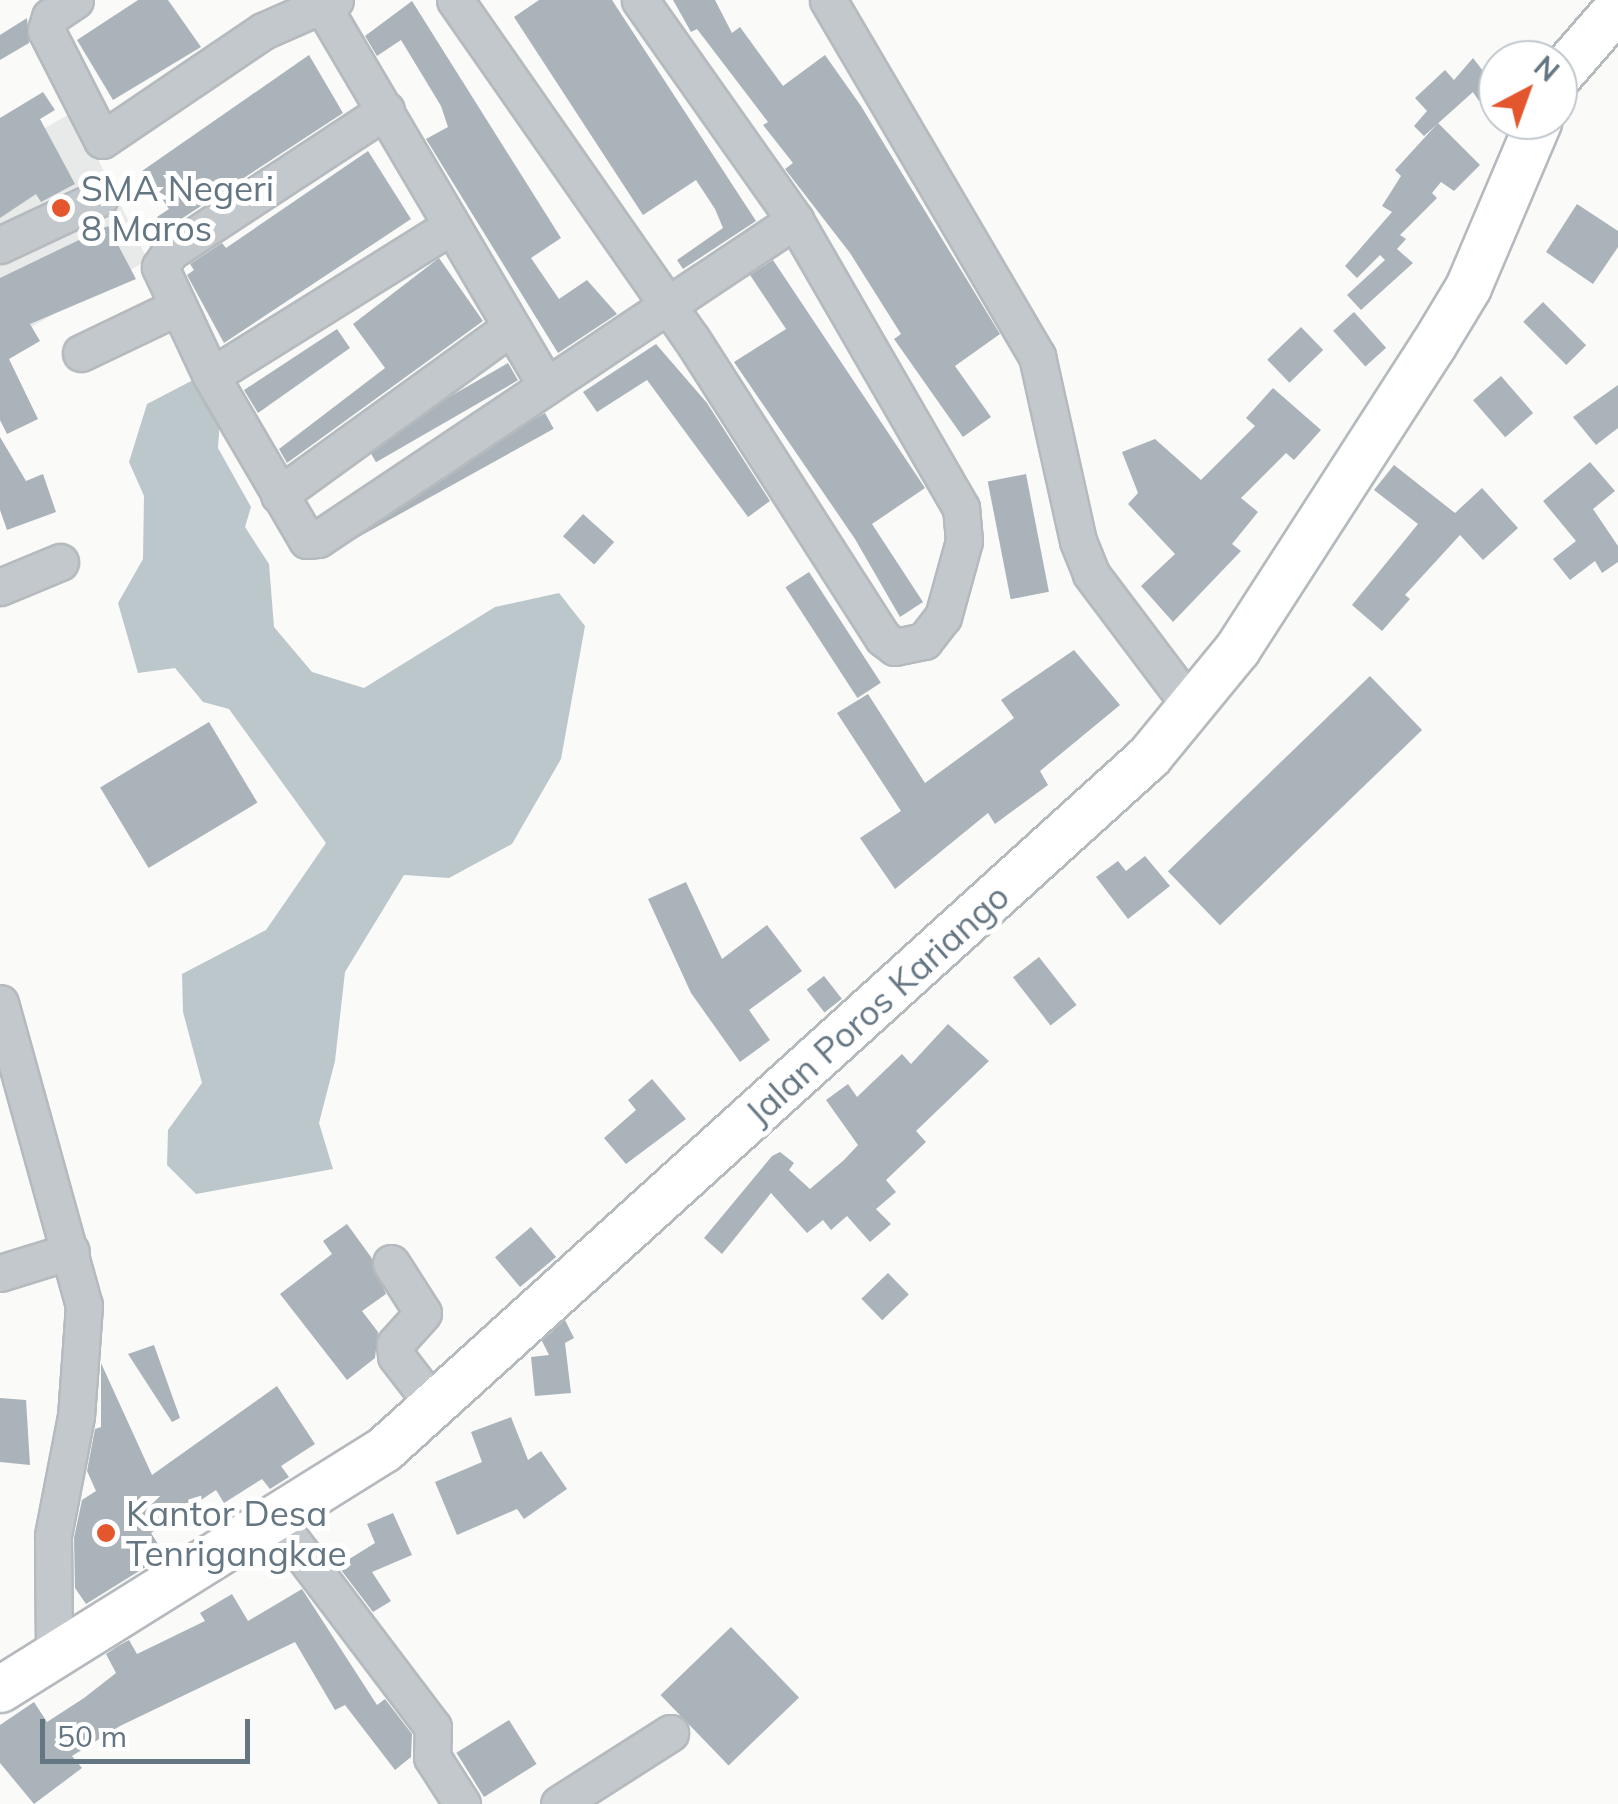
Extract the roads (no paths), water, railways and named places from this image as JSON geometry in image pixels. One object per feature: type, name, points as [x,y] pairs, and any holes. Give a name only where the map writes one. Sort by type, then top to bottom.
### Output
[{"type":"main road","points":[[1578,53],[1618,7]]},
{"type":"main road","name":"Jalan Poros Kariango","points":[[0,1688],[276,1521],[375,1456],[967,925],[1192,708],[1322,521],[1455,310],[1531,140]]},
{"type":"street","points":[[74,0],[50,17],[46,30],[102,140],[263,31],[328,2],[448,228],[546,386]]},
{"type":"street","points":[[456,0],[667,306],[883,638],[895,647],[924,641],[943,617],[964,541],[961,508],[795,220],[640,0]]},
{"type":"street","points":[[828,0],[1037,356],[1078,541],[1092,574],[1192,708]]},
{"type":"street","points":[[386,110],[170,252],[160,268],[212,376],[303,536],[318,538],[795,220]]},
{"type":"street","points":[[0,246],[100,198]]},
{"type":"street","points":[[212,376],[448,228]]},
{"type":"street","points":[[81,353],[177,307]]},
{"type":"street","points":[[280,495],[510,328]]},
{"type":"street","points":[[0,587],[60,562]]},
{"type":"street","points":[[0,1003],[84,1305],[76,1416],[53,1536],[54,1654]]},
{"type":"street","points":[[0,1273],[71,1252]]},
{"type":"street","points":[[391,1263],[423,1313],[395,1344],[396,1356],[433,1404]]},
{"type":"street","points":[[276,1521],[433,1726],[432,1757],[462,1804]]},
{"type":"street","points":[[558,1804],[670,1732]]},
{"type":"place","name":"SMA Negeri 8 Maros","points":[[61,208]]},
{"type":"place","name":"Kantor Desa Tenrigangkae","points":[[106,1533]]}]
